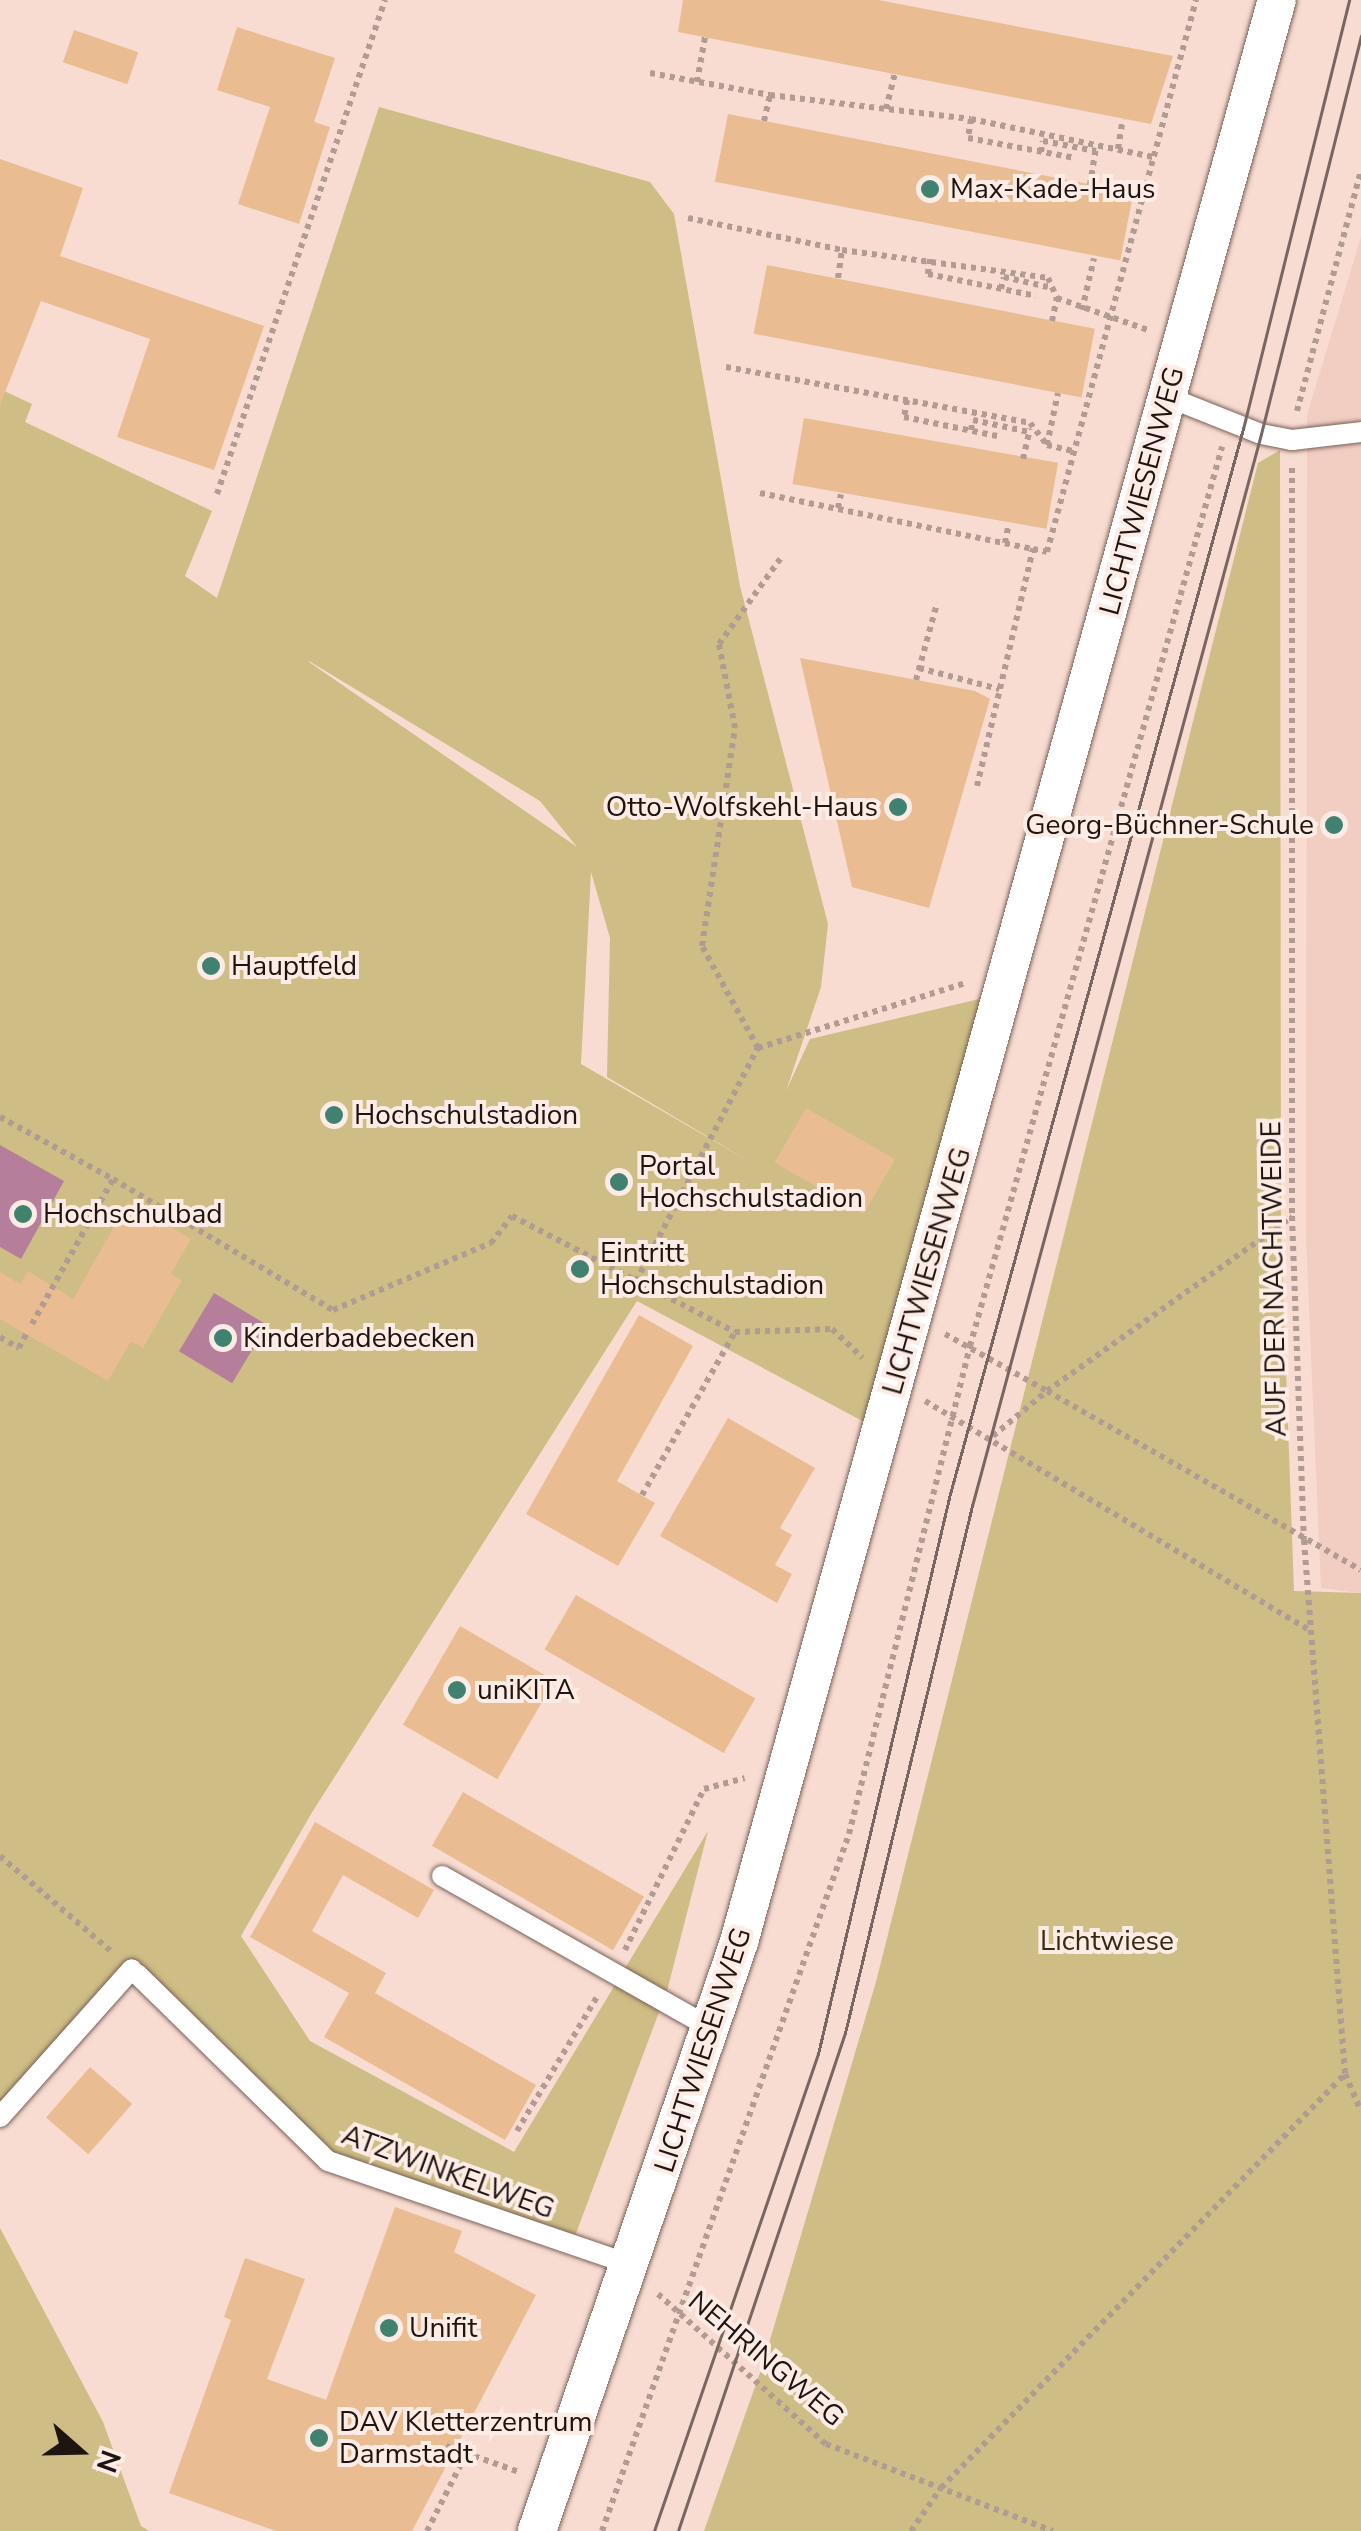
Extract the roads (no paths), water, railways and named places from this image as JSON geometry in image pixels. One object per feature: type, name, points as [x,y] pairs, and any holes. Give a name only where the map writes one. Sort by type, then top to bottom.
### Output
[{"type":"street","name":"LICHTWIESENWEG","points":[[538,2531],[712,2029],[1014,967],[1277,0]]},
{"type":"lane","points":[[1168,397],[1228,426],[1292,440],[1361,432]]},
{"type":"lane","points":[[442,1876],[712,2029]]},
{"type":"lane","name":"ATZWINKELWEG","points":[[0,2117],[134,1972],[328,2162],[631,2265]]},
{"type":"tram line","points":[[654,2531],[818,2054],[950,1494],[1243,429],[1349,0]]},
{"type":"tram line","points":[[678,2531],[845,2033],[972,1506],[1261,434],[1361,36]]},
{"type":"place","name":"Max-Kade-Haus","points":[[930,189]]},
{"type":"place","name":"Otto-Wolfskehl-Haus","points":[[898,807]]},
{"type":"place","name":"Georg-Büchner-Schule","points":[[1334,825]]},
{"type":"place","name":"Hauptfeld","points":[[211,966]]},
{"type":"place","name":"Hochschulstadion","points":[[334,1115]]},
{"type":"place","name":"Portal Hochschulstadion","points":[[619,1182]]},
{"type":"place","name":"Hochschulbad","points":[[23,1214]]},
{"type":"place","name":"Eintritt Hochschulstadion","points":[[580,1269]]},
{"type":"place","name":"Kinderbadebecken","points":[[223,1338]]},
{"type":"place","name":"uniKITA","points":[[457,1690]]},
{"type":"place","name":"Unifit","points":[[389,2328]]},
{"type":"place","name":"DAV Kletterzentrum Darmstadt","points":[[319,2438]]},
{"type":"park label","name":"Lichtwiese","points":[[1107,1941]]}]
